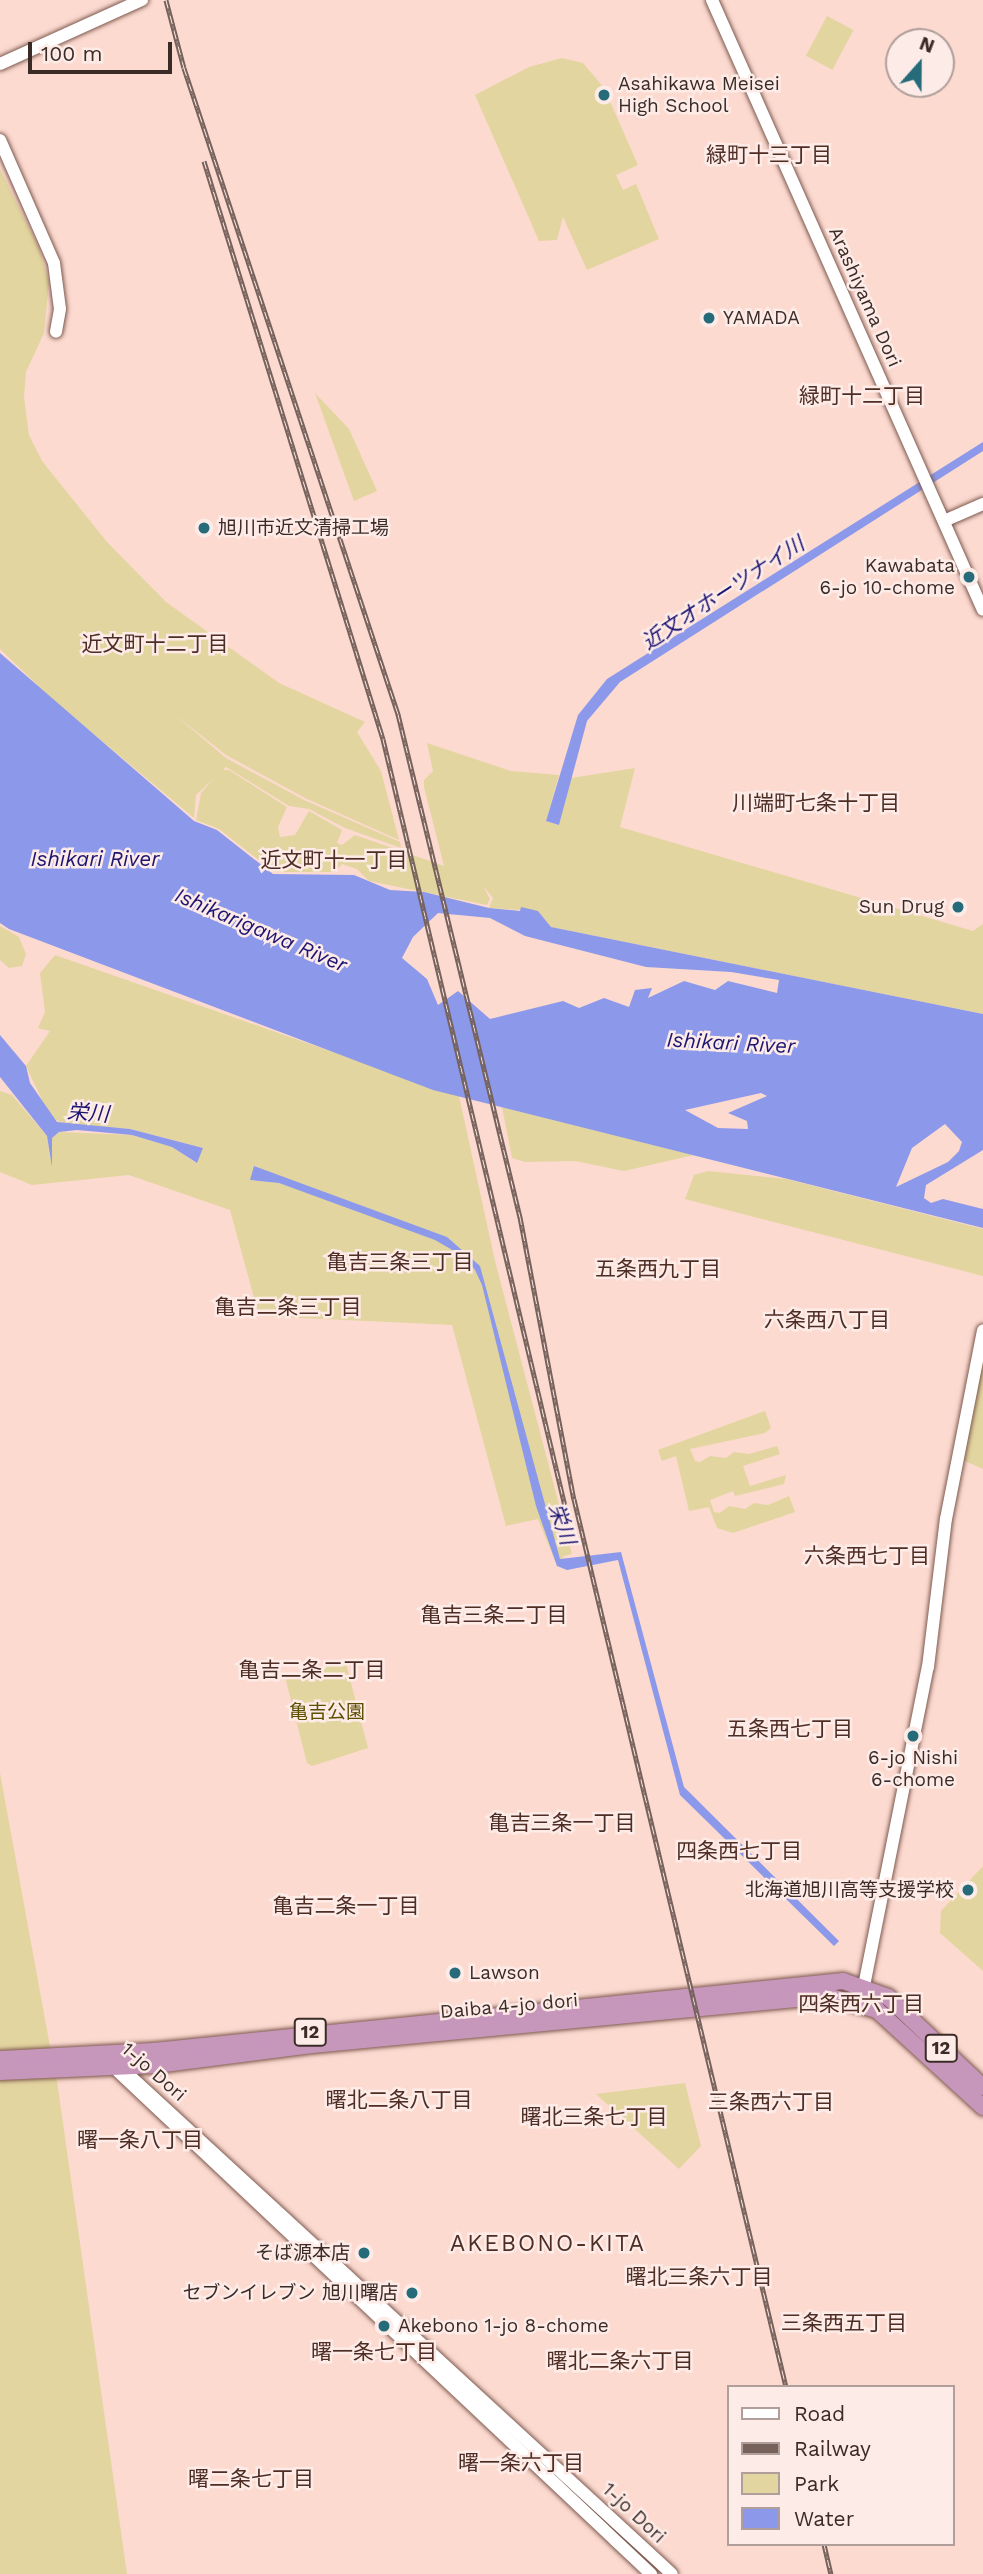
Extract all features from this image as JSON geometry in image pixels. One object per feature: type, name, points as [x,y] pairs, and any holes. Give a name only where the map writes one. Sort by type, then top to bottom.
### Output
[{"type":"highway","name":"Daiba 4-jo dori","points":[[112,2062],[819,1981],[864,1986],[888,1997],[983,2087]]},
{"type":"highway","points":[[827,1996],[864,1986]]},
{"type":"highway","name":"12","points":[[864,1986],[922,2048]]},
{"type":"highway","name":"Daiba 4-jo dori","points":[[8,2065],[112,2062],[827,1996],[877,2010],[922,2048],[983,2107]]},
{"type":"street","points":[[0,64],[142,0]]},
{"type":"street","name":"Arashiyama Dori","points":[[712,0],[983,610]]},
{"type":"street","points":[[0,140],[54,263],[60,309],[55,332]]},
{"type":"street","points":[[944,521],[983,504]]},
{"type":"street","points":[[864,1986],[928,1667],[946,1519],[983,1331]]},
{"type":"street","name":"1-jo Dori","points":[[112,2062],[651,2574]]},
{"type":"street","name":"1-jo Dori","points":[[112,2062],[672,2574]]},
{"type":"green space","points":[[827,16],[853,30],[832,70],[806,56]]},
{"type":"green space","points":[[562,58],[583,63],[604,88],[638,165],[616,175],[623,190],[636,184],[659,239],[587,270],[563,217],[557,240],[539,241],[475,95],[529,67]]},
{"type":"green space","points":[[0,169],[39,248],[49,282],[44,333],[26,372],[24,397],[29,435],[42,461],[107,542],[166,602],[279,683],[365,722],[357,732],[381,771],[399,840],[305,798],[226,755],[174,714],[226,758],[304,800],[400,842],[401,848],[345,828],[309,809],[289,806],[226,767],[196,795],[194,818],[53,700],[0,649]]},
{"type":"green space","points":[[315,393],[349,429],[377,491],[354,501]]},
{"type":"green space","points":[[427,743],[511,771],[559,775],[546,821],[559,825],[571,778],[635,768],[620,827],[973,931],[983,924],[983,1014],[551,927],[538,911],[489,908],[493,898],[483,886],[490,899],[487,905],[369,881],[357,869],[342,864],[335,872],[274,872],[219,829],[196,820],[201,793],[221,770],[229,770],[287,807],[278,827],[280,837],[295,835],[309,811],[342,830],[337,843],[342,845],[355,835],[444,866],[424,787],[424,780],[433,771]]},
{"type":"green space","points":[[0,926],[19,937],[26,954],[22,966],[9,968],[0,960]]},
{"type":"green space","points":[[55,955],[459,1096],[495,1261],[572,1554],[564,1556],[557,1566],[538,1519],[506,1526],[452,1325],[259,1316],[230,1210],[129,1175],[32,1185],[0,1172],[0,1091],[12,1095],[47,1136],[52,1167],[52,1138],[59,1132],[132,1135],[172,1147],[196,1163],[203,1148],[130,1129],[64,1124],[50,1117],[26,1066],[50,1031],[38,1028],[45,1012],[40,973]],"holes":[[[255,1166],[280,1178],[446,1237],[279,1183],[250,1180]]]},
{"type":"green space","points":[[502,1107],[694,1155],[624,1171],[575,1161],[525,1162],[512,1158]]},
{"type":"green space","points":[[708,1171],[786,1179],[983,1229],[983,1276],[685,1199],[694,1175]]},
{"type":"green space","points":[[983,1331],[983,1469],[956,1457]]},
{"type":"green space","points":[[765,1411],[771,1428],[765,1433],[690,1449],[695,1461],[700,1462],[710,1456],[726,1458],[734,1452],[749,1454],[777,1446],[780,1454],[743,1466],[750,1486],[786,1475],[784,1484],[735,1496],[733,1491],[710,1500],[714,1512],[720,1513],[729,1506],[745,1509],[754,1503],[768,1505],[789,1496],[795,1512],[733,1533],[717,1528],[709,1507],[689,1511],[676,1456],[662,1461],[658,1450]]},
{"type":"green space","name":"亀吉公園","points":[[345,1660],[368,1748],[312,1766],[307,1763],[285,1677]]},
{"type":"green space","points":[[0,1773],[51,2052],[0,2055]]},
{"type":"green space","name":"北海道旭川高等支援学校","points":[[983,1866],[983,1971],[940,1933],[941,1911]]},
{"type":"green space","points":[[56,2074],[127,2574],[0,2574],[0,2076]]},
{"type":"green space","points":[[685,2083],[701,2146],[679,2169],[596,2094]]},
{"type":"water","points":[[983,442],[983,451],[620,682],[587,721],[559,825],[546,821],[578,715],[607,679]]},
{"type":"water","name":"Ishikari River","points":[[0,653],[194,821],[217,830],[273,874],[354,875],[390,890],[424,892],[489,908],[520,911],[521,907],[538,911],[551,927],[983,1014],[983,1150],[926,1185],[924,1198],[931,1203],[943,1199],[983,1209],[983,1228],[433,1090],[9,929],[0,923]],"holes":[[[438,913],[490,918],[525,936],[646,967],[731,972],[779,980],[777,993],[728,981],[715,990],[684,981],[648,998],[652,988],[635,990],[629,1007],[604,998],[579,1008],[563,1001],[490,1019],[458,991],[438,1005],[427,979],[402,958],[413,937]],[[761,1093],[767,1096],[728,1113],[747,1121],[748,1129],[718,1128],[685,1110]],[[945,1124],[962,1142],[959,1151],[948,1162],[896,1187],[912,1148]]]},
{"type":"water","points":[[0,1035],[26,1066],[30,1083],[57,1122],[130,1129],[203,1148],[197,1163],[172,1147],[132,1135],[77,1130],[59,1132],[52,1138],[52,1167],[47,1136],[0,1077]]},
{"type":"water","points":[[254,1166],[447,1237],[480,1266],[560,1559],[621,1552],[684,1787],[839,1941],[834,1946],[680,1795],[618,1560],[567,1570],[557,1566],[536,1506],[482,1285],[475,1270],[466,1258],[435,1240],[279,1183],[250,1180]]},
{"type":"railway","points":[[166,0],[184,68],[398,714],[520,1217],[574,1499],[786,2385]]},
{"type":"railway","points":[[204,161],[383,739],[565,1506]]},
{"type":"railway","points":[[824,2546],[831,2574]]},
{"type":"place","name":"Asahikawa Meisei High School","points":[[604,95]]},
{"type":"place","name":"YAMADA","points":[[709,318]]},
{"type":"place","name":"旭川市近文清掃工場","points":[[204,528]]},
{"type":"place","name":"Kawabata 6-jo 10-chome","points":[[969,577]]},
{"type":"place","name":"Sun Drug","points":[[958,907]]},
{"type":"place","name":"6-jo Nishi 6-chome","points":[[913,1736]]},
{"type":"place","name":"北海道旭川高等支援学校","points":[[968,1890]]},
{"type":"place","name":"Lawson","points":[[455,1973]]},
{"type":"place","name":"そば源本店","points":[[364,2253]]},
{"type":"place","name":"セブンイレブン 旭川曙店","points":[[412,2293]]},
{"type":"place","name":"Akebono 1-jo 8-chome","points":[[384,2326]]},
{"type":"district","name":"緑町十三丁目","points":[[769,155]]},
{"type":"district","name":"緑町十二丁目","points":[[862,396]]},
{"type":"district","name":"近文町十二丁目","points":[[155,644]]},
{"type":"district","name":"川端町七条十丁目","points":[[816,803]]},
{"type":"district","name":"近文町十一丁目","points":[[334,860]]},
{"type":"district","name":"亀吉三条三丁目","points":[[400,1262]]},
{"type":"district","name":"五条西九丁目","points":[[658,1269]]},
{"type":"district","name":"亀吉二条三丁目","points":[[288,1307]]},
{"type":"district","name":"六条西八丁目","points":[[827,1320]]},
{"type":"district","name":"六条西七丁目","points":[[867,1556]]},
{"type":"district","name":"亀吉三条二丁目","points":[[494,1615]]},
{"type":"district","name":"亀吉二条二丁目","points":[[312,1670]]},
{"type":"district","name":"五条西七丁目","points":[[790,1729]]},
{"type":"district","name":"亀吉三条一丁目","points":[[562,1823]]},
{"type":"district","name":"四条西七丁目","points":[[739,1851]]},
{"type":"district","name":"亀吉二条一丁目","points":[[346,1906]]},
{"type":"district","name":"四条西六丁目","points":[[861,2004]]},
{"type":"district","name":"曙北二条八丁目","points":[[399,2100]]},
{"type":"district","name":"三条西六丁目","points":[[771,2102]]},
{"type":"district","name":"曙北三条七丁目","points":[[594,2117]]},
{"type":"district","name":"曙一条八丁目","points":[[140,2140]]},
{"type":"district","name":"AKEBONO-KITA","points":[[548,2244]]},
{"type":"district","name":"曙北三条六丁目","points":[[699,2277]]},
{"type":"district","name":"三条西五丁目","points":[[844,2323]]},
{"type":"district","name":"曙一条七丁目","points":[[374,2352]]},
{"type":"district","name":"曙北二条六丁目","points":[[620,2361]]},
{"type":"district","name":"曙一条六丁目","points":[[521,2463]]},
{"type":"district","name":"曙二条七丁目","points":[[251,2479]]},
{"type":"water label","name":"近文オホーツナイ川","points":[[723,593]]},
{"type":"water label","name":"Ishikarigawa River","points":[[261,930]]},
{"type":"water label","name":"栄川","points":[[88,1113]]},
{"type":"water label","name":"栄川","points":[[562,1524]]}]
